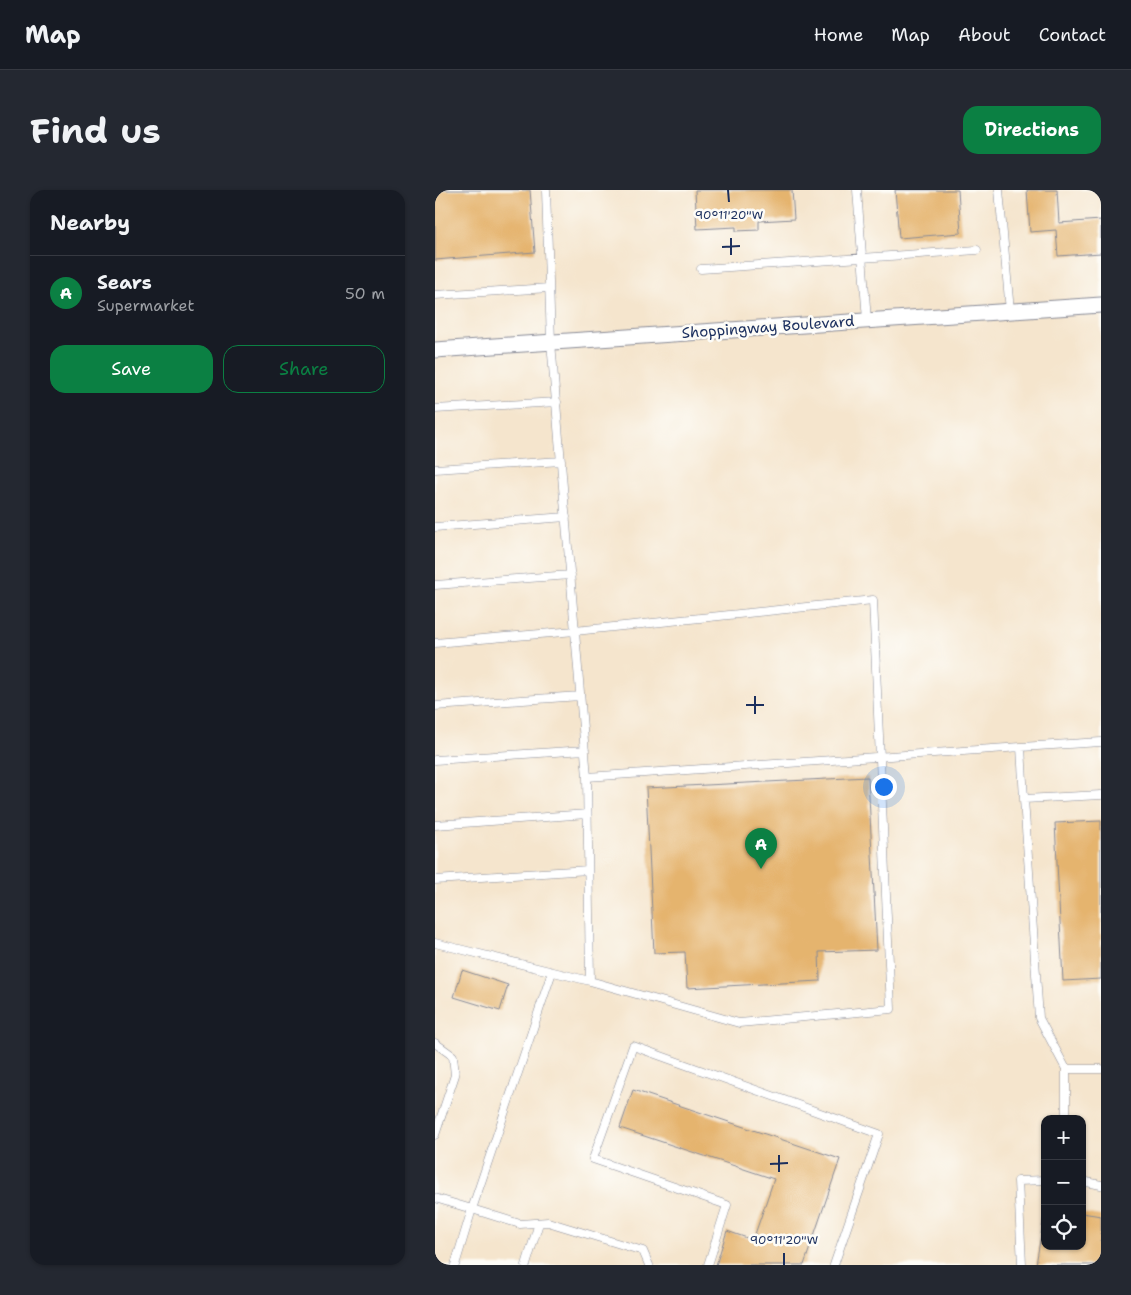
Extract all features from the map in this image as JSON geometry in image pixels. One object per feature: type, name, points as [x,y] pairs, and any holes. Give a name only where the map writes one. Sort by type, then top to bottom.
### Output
[{"type":"street","name":"Shoppingway Boulevard","points":[[435,350],[1101,304]]},
{"type":"lane","points":[[546,190],[551,342],[587,778],[590,982]]},
{"type":"lane","points":[[857,190],[867,320]]},
{"type":"lane","points":[[999,190],[1010,311]]},
{"type":"lane","points":[[701,269],[977,250]]},
{"type":"lane","points":[[435,295],[549,288]]},
{"type":"lane","points":[[435,409],[557,402]]},
{"type":"lane","points":[[435,469],[561,461]]},
{"type":"lane","points":[[435,527],[566,517]]},
{"type":"lane","points":[[435,585],[571,575]]},
{"type":"lane","points":[[435,643],[575,631],[873,600],[891,1009],[739,1023],[590,982],[435,943]]},
{"type":"lane","points":[[435,706],[580,696]]},
{"type":"lane","points":[[587,778],[1101,742]]},
{"type":"lane","points":[[1021,747],[1039,1018],[1066,1069],[1067,1115]]},
{"type":"lane","points":[[435,760],[585,750]]},
{"type":"lane","points":[[1024,798],[1101,795]]},
{"type":"lane","points":[[435,825],[587,814]]},
{"type":"lane","points":[[435,880],[588,870]]},
{"type":"lane","points":[[455,1265],[552,972]]},
{"type":"lane","points":[[435,1043],[453,1056],[455,1075],[435,1135]]},
{"type":"lane","points":[[708,1265],[727,1205],[593,1159],[633,1046],[879,1134],[834,1265]]},
{"type":"lane","points":[[1066,1069],[1101,1069]]},
{"type":"lane","points":[[1023,1265],[1018,1181],[1041,1180]]},
{"type":"lane","points":[[1086,1182],[1101,1185]]},
{"type":"lane","points":[[435,1198],[520,1224],[548,1222],[643,1251],[649,1265]]},
{"type":"lane","points":[[525,1265],[539,1223]]},
{"type":"building","points":[[435,190],[530,190],[535,252],[435,260]]},
{"type":"building","points":[[695,190],[792,190],[794,219],[759,221],[759,230],[736,231],[736,227],[697,229]]},
{"type":"building","points":[[895,190],[958,190],[961,233],[899,238]]},
{"type":"building","points":[[1027,190],[1057,190],[1059,223],[1101,220],[1101,253],[1058,256],[1056,230],[1030,232]]},
{"type":"building","points":[[868,777],[877,950],[819,952],[820,981],[687,988],[685,952],[654,953],[646,788]]},
{"type":"building","points":[[1101,821],[1101,979],[1063,981],[1055,823]]},
{"type":"building","points":[[462,970],[508,985],[500,1011],[454,997]]},
{"type":"building","points":[[633,1090],[840,1159],[804,1265],[716,1265],[727,1231],[753,1240],[774,1179],[620,1128]]},
{"type":"building","points":[[1086,1214],[1101,1216],[1101,1265],[1036,1265],[1041,1234],[1041,1250],[1086,1250]]},
{"type":"place","name":"Sears","points":[[761,869]]}]
